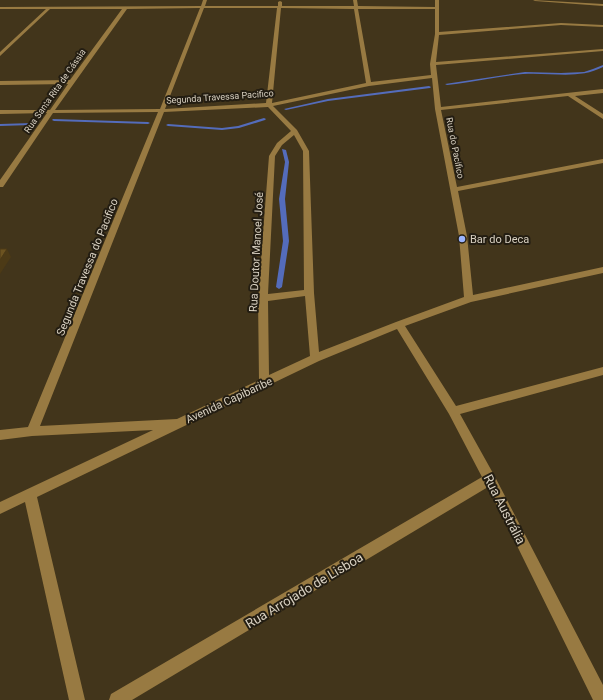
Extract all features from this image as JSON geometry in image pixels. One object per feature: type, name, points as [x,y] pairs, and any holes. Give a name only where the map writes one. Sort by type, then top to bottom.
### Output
[{"type":"street","name":"Segunda Travessa do Pacifico","points":[[32,431],[162,110],[204,0]]},
{"type":"street","points":[[280,0],[278,7],[269,105],[295,131],[306,151],[309,293],[315,358]]},
{"type":"street","points":[[355,0],[369,84]]},
{"type":"street","name":"Rua do Pacifico","points":[[437,0],[438,34],[433,64],[434,76],[438,109],[463,236],[470,299]]},
{"type":"street","points":[[535,0],[603,5]]},
{"type":"street","points":[[0,8],[5,4]]},
{"type":"street","points":[[0,8],[437,8]]},
{"type":"street","points":[[0,56],[49,8]]},
{"type":"street","name":"Rua Santa Rita de Cássia","points":[[0,184],[53,111],[70,82],[125,8]]},
{"type":"street","points":[[438,34],[561,24],[603,26]]},
{"type":"street","points":[[433,64],[603,50]]},
{"type":"street","name":"Segunda Travessa Pacifico","points":[[0,112],[162,110],[269,105],[369,84],[434,76]]},
{"type":"street","points":[[0,83],[70,82]]},
{"type":"street","points":[[438,109],[603,91]]},
{"type":"street","points":[[570,95],[603,117]]},
{"type":"street","name":"Rua Doutor Manoel José","points":[[264,383],[263,298],[272,156],[279,144],[295,131]]},
{"type":"street","points":[[454,190],[603,161]]},
{"type":"street","name":"Avenida Capibaribe","points":[[0,435],[32,431],[178,424],[315,358],[399,324],[470,299],[603,270]]},
{"type":"street","points":[[263,298],[309,293]]},
{"type":"street","name":"Rua Austrália","points":[[399,324],[453,411],[490,479],[602,700]]},
{"type":"street","points":[[453,411],[603,371]]},
{"type":"street","points":[[0,508],[178,424]]},
{"type":"street","name":"Rua Arrojado de Lisboa","points":[[117,700],[490,479]]},
{"type":"street","points":[[30,495],[77,700]]},
{"type":"building","points":[[0,249],[7,249],[0,260]]},
{"type":"waterway","points":[[447,84],[525,73],[584,73],[603,66]]},
{"type":"waterway","points":[[286,109],[328,100],[429,87]]},
{"type":"waterway","points":[[168,125],[222,129],[239,127],[264,119]]},
{"type":"waterway","points":[[54,120],[148,123]]},
{"type":"waterway","points":[[0,125],[31,124]]},
{"type":"waterway","points":[[279,287],[286,241],[282,199],[287,162],[284,150]]},
{"type":"place","name":"Bar do Deca","points":[[462,239]]}]
